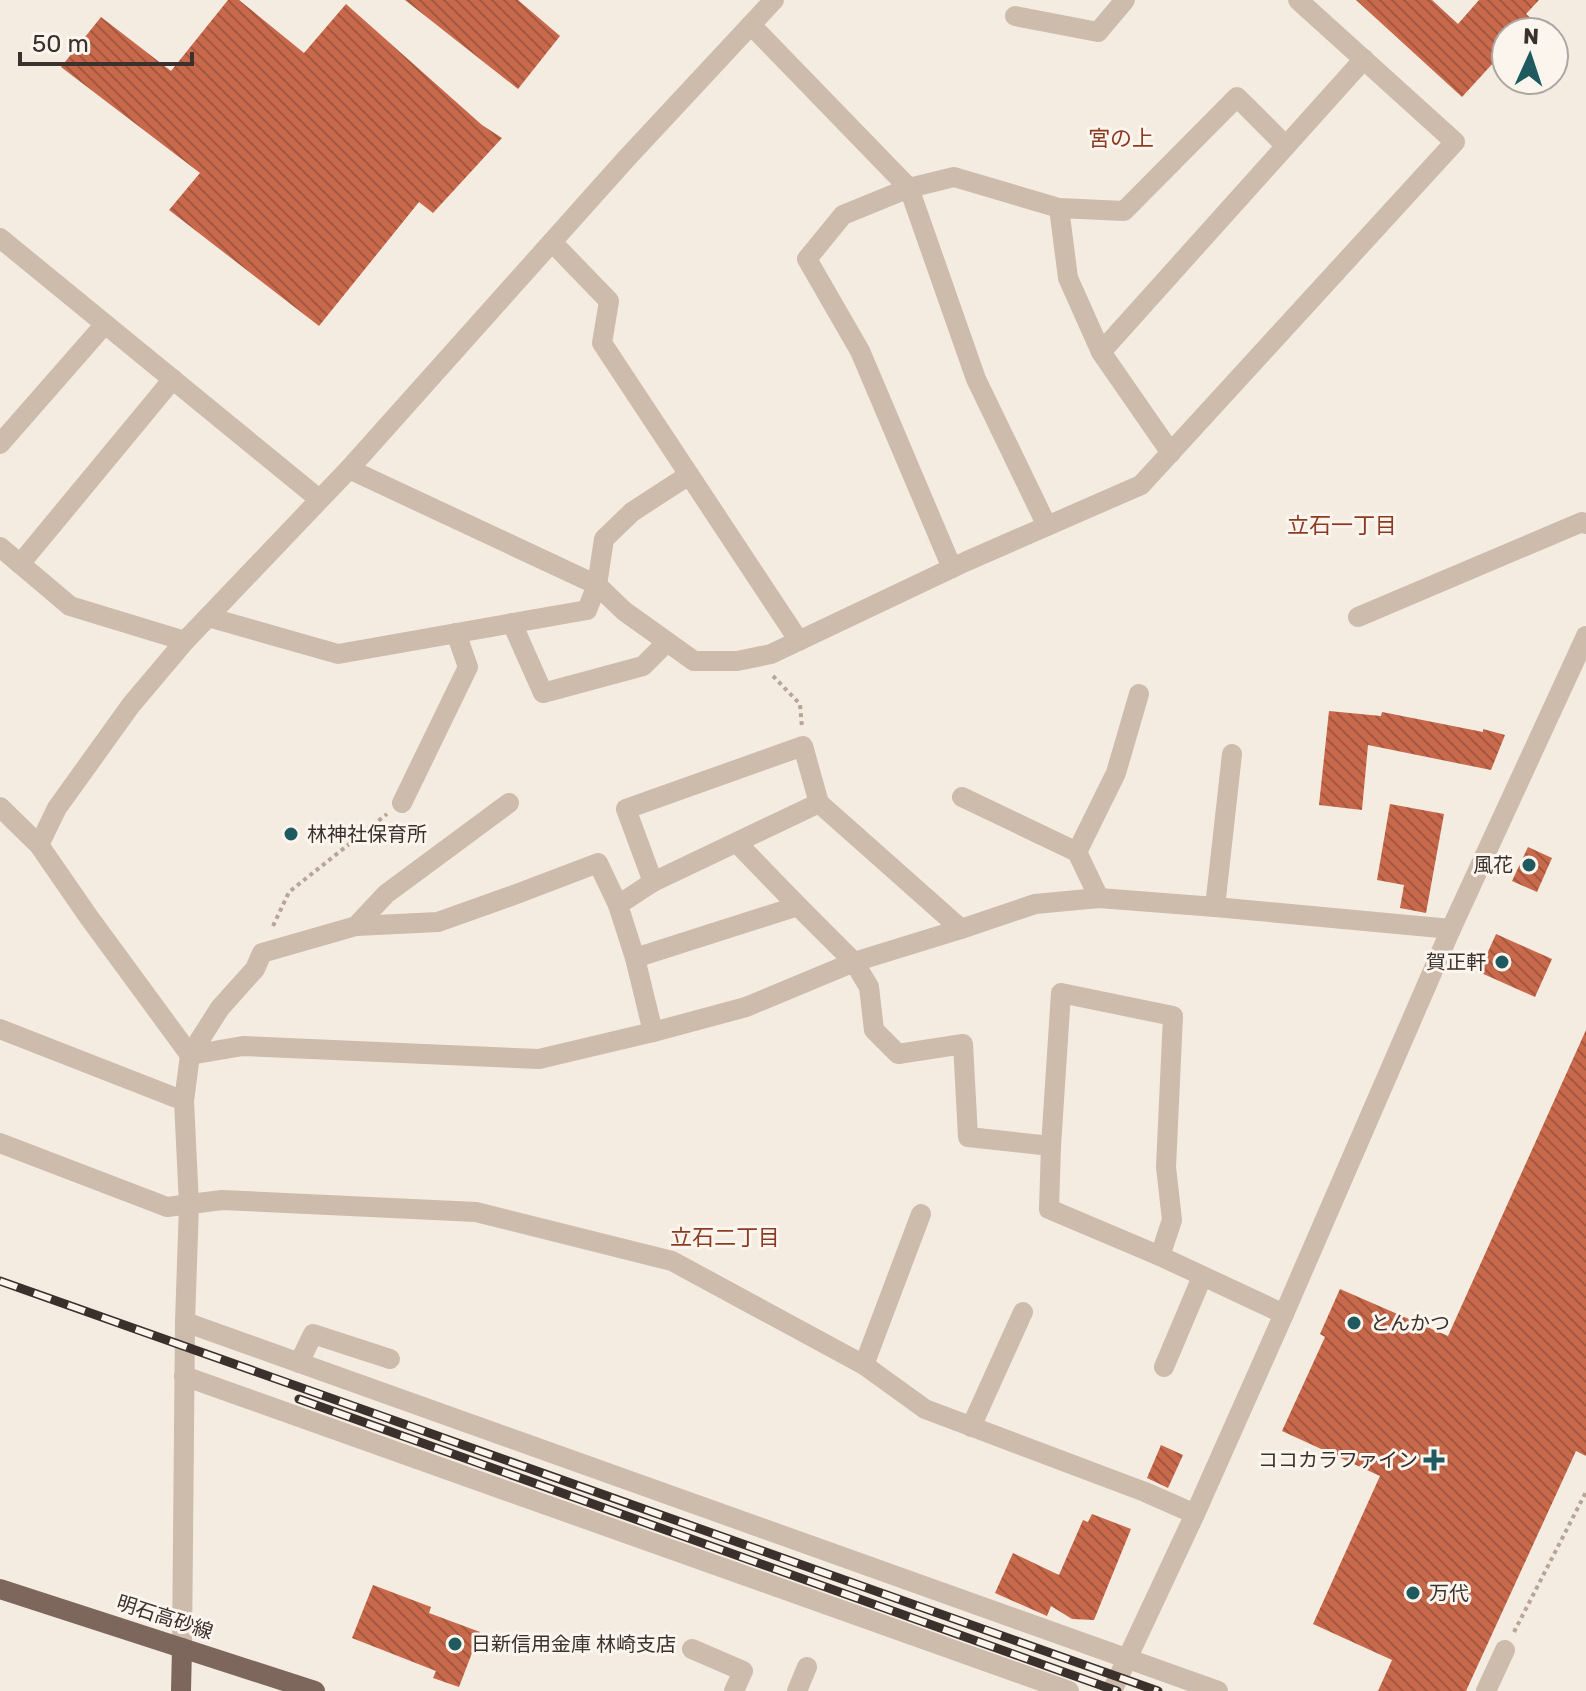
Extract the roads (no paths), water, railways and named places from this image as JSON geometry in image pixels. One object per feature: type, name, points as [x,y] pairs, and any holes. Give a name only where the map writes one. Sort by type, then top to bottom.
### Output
[{"type":"main road","name":"明石高砂線","points":[[0,1589],[315,1691]]},
{"type":"main road","points":[[181,1691],[182,1648]]},
{"type":"street","points":[[39,845],[57,808],[131,705],[185,641],[349,469],[626,159],[774,0]]},
{"type":"street","points":[[1015,16],[1098,32],[1125,0]]},
{"type":"street","points":[[349,469],[597,585],[624,611],[694,661],[737,661],[771,654],[952,568],[1141,485],[1455,142],[1298,0]]},
{"type":"street","points":[[751,25],[909,188],[976,379],[1047,526]]},
{"type":"street","points":[[1101,352],[1364,59]]},
{"type":"street","points":[[952,568],[860,351],[807,259],[843,215],[909,188],[954,177],[1059,208],[1124,211],[1237,97],[1286,146]]},
{"type":"street","points":[[1059,208],[1068,278],[1101,352],[1171,453]]},
{"type":"street","points":[[0,239],[319,499]]},
{"type":"street","points":[[552,242],[609,301],[602,343],[799,641]]},
{"type":"street","points":[[0,444],[105,324]]},
{"type":"street","points":[[20,564],[173,379]]},
{"type":"street","points":[[208,617],[338,654],[587,610],[597,585],[604,539],[632,512],[689,475]]},
{"type":"street","points":[[1358,617],[1582,522],[1586,524]]},
{"type":"street","points":[[0,547],[70,606],[185,641]]},
{"type":"street","points":[[512,623],[543,693],[643,666],[667,642]]},
{"type":"street","points":[[402,803],[468,667],[456,633]]},
{"type":"street","points":[[1112,1691],[1195,1514],[1451,929],[1586,636]]},
{"type":"street","points":[[1077,852],[1116,773],[1139,694]]},
{"type":"street","points":[[653,882],[626,809],[803,746],[819,803],[961,929]]},
{"type":"street","points":[[1215,907],[1232,754]]},
{"type":"street","points":[[962,797],[1077,852],[1099,898]]},
{"type":"street","points":[[356,926],[386,894],[509,803]]},
{"type":"street","points":[[618,905],[653,882],[819,803]]},
{"type":"street","points":[[0,807],[39,845],[190,1055]]},
{"type":"street","points":[[737,843],[854,962],[869,987],[874,1030],[898,1054],[963,1044],[968,1137],[1051,1146]]},
{"type":"street","points":[[182,1648],[189,1205],[184,1101],[190,1055],[220,1008],[255,969],[262,953],[356,926],[438,922],[598,863],[618,905],[653,1032]]},
{"type":"street","points":[[190,1055],[243,1046],[539,1059],[746,1007],[854,962],[1035,904],[1099,898],[1451,929]]},
{"type":"street","points":[[635,958],[798,906]]},
{"type":"street","points":[[1160,1256],[1172,1220],[1166,1167],[1173,1016],[1061,993],[1049,1209],[1284,1314]]},
{"type":"street","points":[[0,1029],[184,1101]]},
{"type":"street","points":[[0,1143],[167,1207],[222,1200],[476,1212],[672,1261],[864,1365],[925,1409],[1195,1514]]},
{"type":"street","points":[[864,1365],[921,1214]]},
{"type":"street","points":[[1164,1367],[1202,1277]]},
{"type":"street","points":[[971,1427],[1023,1312]]},
{"type":"street","points":[[185,1322],[1218,1691]]},
{"type":"street","points":[[299,1363],[313,1334],[390,1359]]},
{"type":"street","points":[[184,1376],[1069,1691]]},
{"type":"street","points":[[692,1649],[743,1671],[734,1691]]},
{"type":"street","points":[[1486,1691],[1505,1650]]},
{"type":"street","points":[[799,1690],[807,1667]]},
{"type":"railway","points":[[0,1281],[1158,1691]]},
{"type":"railway","points":[[299,1399],[1117,1691]]},
{"type":"place","name":"林神社保育所","points":[[291,834]]},
{"type":"place","name":"風花","points":[[1529,865]]},
{"type":"place","name":"賀正軒","points":[[1502,962]]},
{"type":"place","name":"とんかつ","points":[[1354,1323]]},
{"type":"place","name":"ココカラファイン","points":[[1434,1460]]},
{"type":"place","name":"万代","points":[[1413,1593]]},
{"type":"place","name":"日新信用金庫 林崎支店","points":[[455,1644]]},
{"type":"district","name":"宮の上","points":[[1121,138]]},
{"type":"district","name":"立石一丁目","points":[[1342,525]]},
{"type":"district","name":"立石二丁目","points":[[725,1237]]}]
